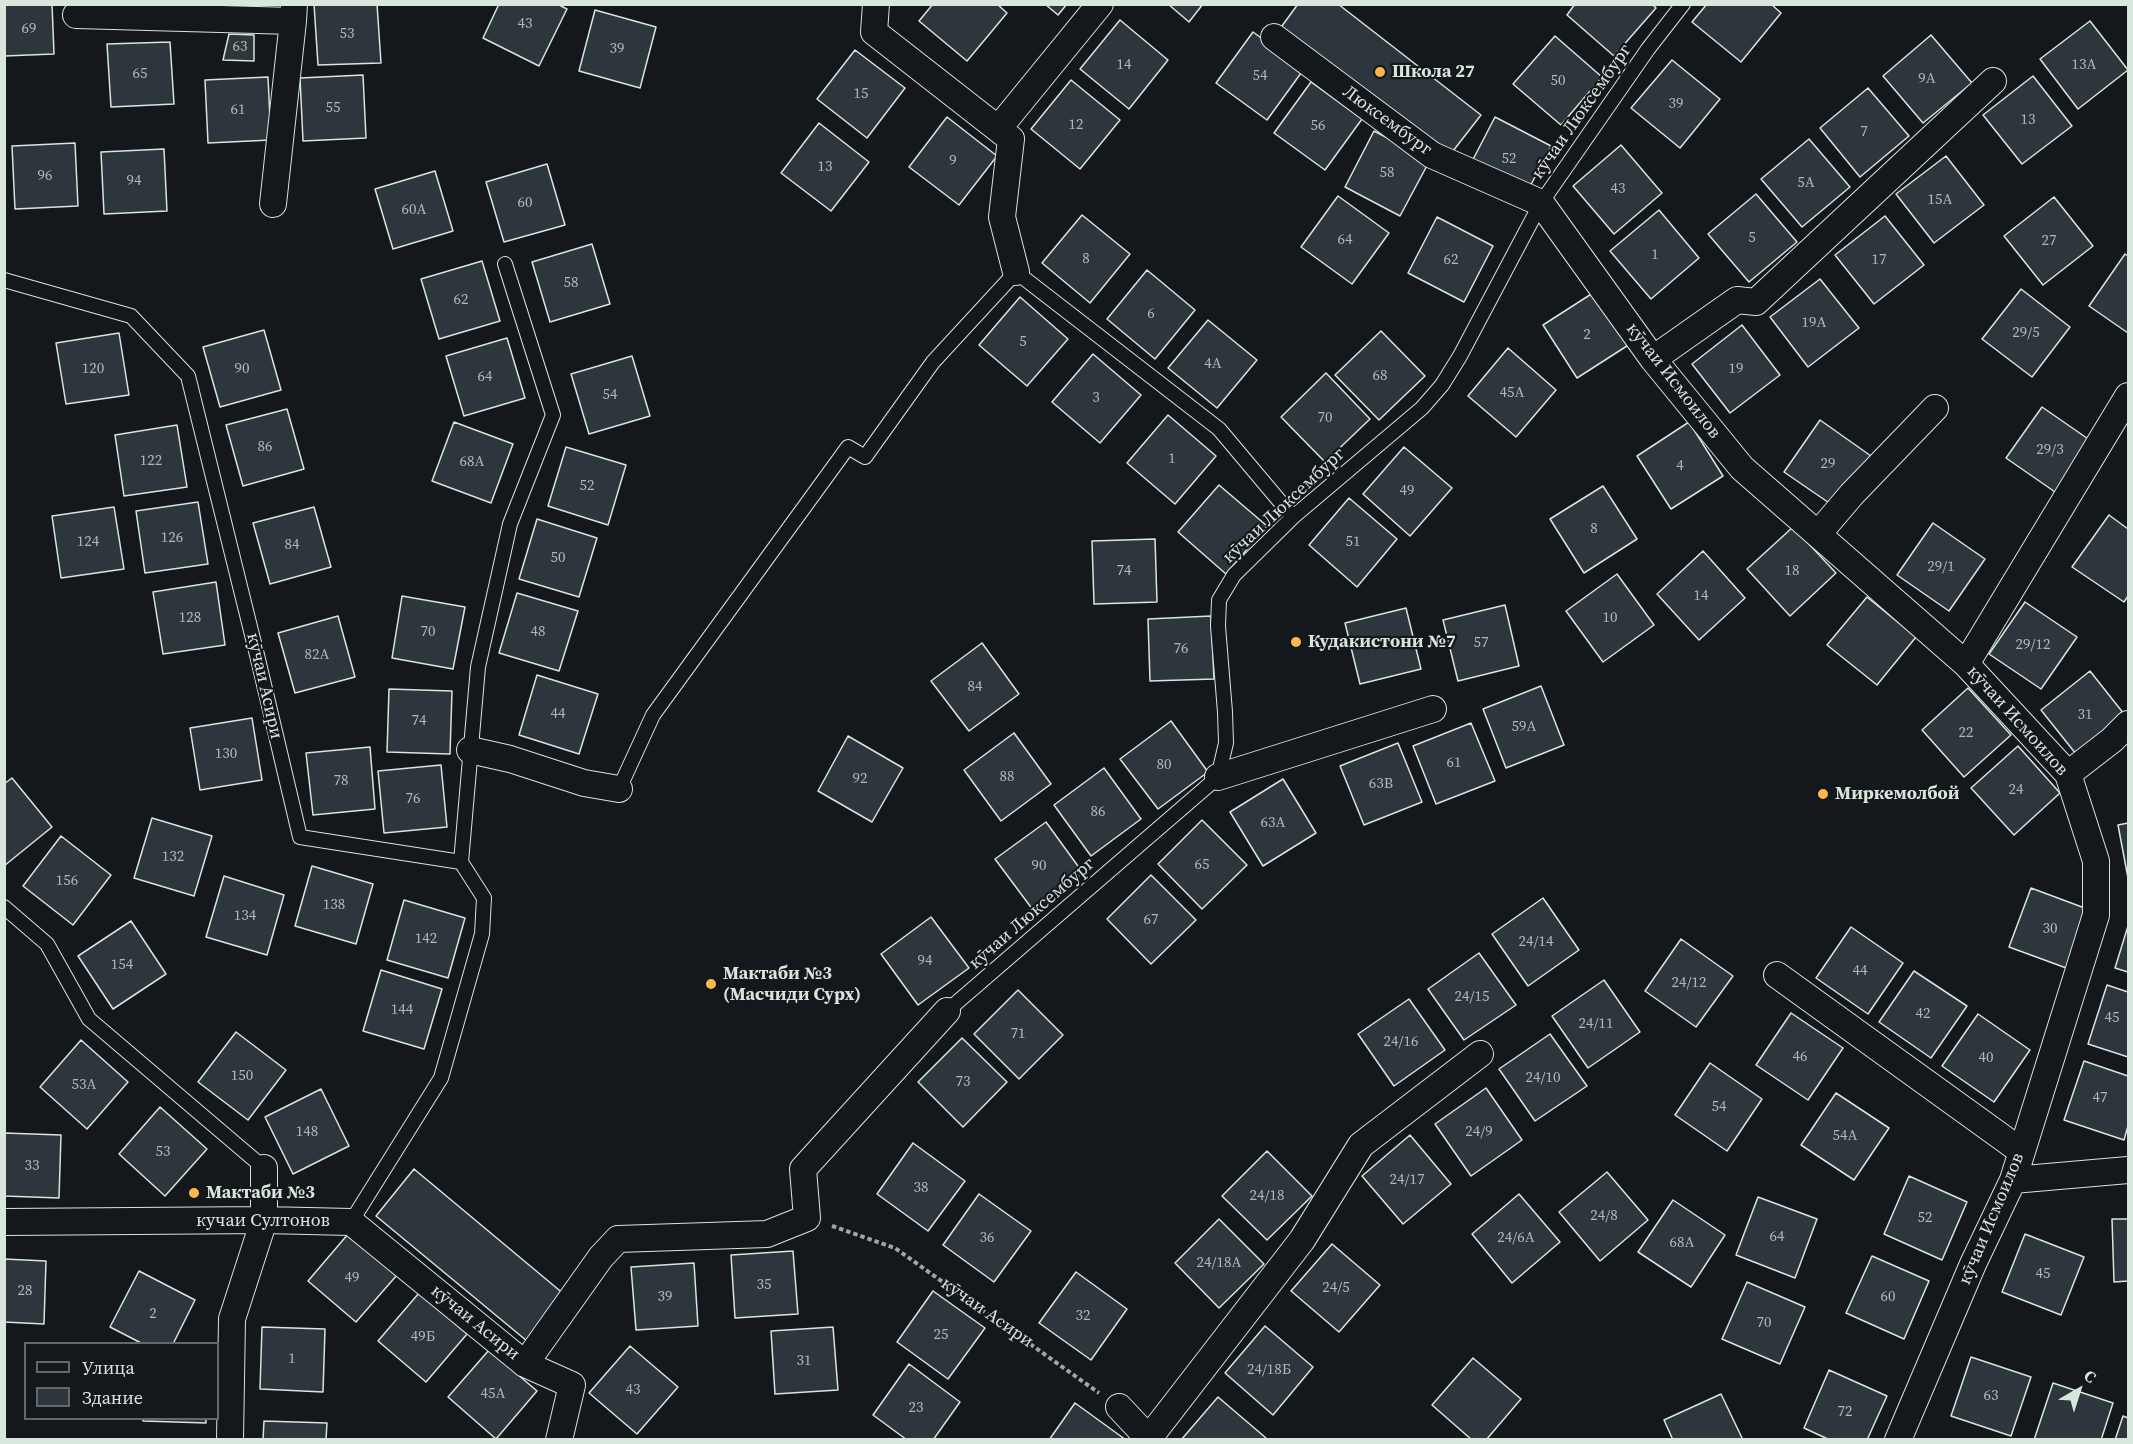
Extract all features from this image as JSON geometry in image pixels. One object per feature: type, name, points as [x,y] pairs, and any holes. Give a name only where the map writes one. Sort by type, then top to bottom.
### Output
[{"type":"street","points":[[876,4],[874,32],[1011,140],[1002,217],[1016,272]]},
{"type":"street","points":[[998,129],[1100,4]]},
{"type":"street","points":[[75,15],[293,13],[273,204]]},
{"type":"street","name":"Люксембург","points":[[1274,37],[1432,155],[1541,203]]},
{"type":"street","points":[[1653,359],[1737,300],[1756,302],[1993,81]]},
{"type":"street","name":"кӯчаи Исмоилов","points":[[1541,203],[1653,359],[1742,468],[1966,664],[2068,774],[2096,861],[2096,915],[2013,1179],[1973,1264],[1898,1440]]},
{"type":"street","points":[[1966,664],[2128,396]]},
{"type":"street","points":[[1818,534],[1852,494],[1935,408]]},
{"type":"street","points":[[1218,777],[1433,709]]},
{"type":"street","points":[[2068,774],[2112,740],[2128,724]]},
{"type":"street","points":[[470,750],[510,759],[584,783],[619,789]]},
{"type":"street","points":[[1777,975],[2021,1151]]},
{"type":"street","points":[[807,1218],[803,1170],[947,1011]]},
{"type":"street","points":[[1119,1407],[1149,1439],[1302,1240],[1361,1145],[1480,1054]]},
{"type":"street","points":[[230,1440],[232,1318],[264,1220],[264,1168]]},
{"type":"street","points":[[2013,1179],[2128,1170]]},
{"type":"street","name":"кӯчаи Асири","points":[[351,1222],[525,1364],[610,1248],[767,1234],[807,1218]]},
{"type":"street","name":"кучаи Султонов","points":[[4,1222],[264,1220],[351,1222]]},
{"type":"street","points":[[525,1364],[572,1385],[559,1440]]},
{"type":"lane","name":"кӯчаи Люксембург","points":[[947,1011],[1218,777],[1226,743],[1226,712],[1218,626],[1219,600],[1233,575],[1293,517],[1422,408],[1442,385],[1460,356],[1541,203],[1648,49],[1683,4]]},
{"type":"lane","points":[[462,862],[478,667],[510,524],[553,415],[505,264]]},
{"type":"lane","points":[[619,789],[653,715],[848,447],[866,457],[933,362],[1016,272],[1219,429],[1293,517]]},
{"type":"lane","name":"кӯчаи Асири","points":[[4,280],[131,316],[188,376],[300,837],[462,862]]},
{"type":"lane","name":"кучаи Султонов","points":[[351,1222],[441,1078],[482,934],[484,898],[462,862]]},
{"type":"lane","points":[[4,907],[47,944],[90,1020],[264,1168]]},
{"type":"path","name":"кӯчаи Асири","points":[[807,1218],[895,1248],[1119,1407]]},
{"type":"building","points":[[4,4],[52,4],[54,54],[4,56]]},
{"type":"building","points":[[314,4],[377,4],[381,63],[318,65]]},
{"type":"building","points":[[499,4],[557,4],[567,9],[539,66],[483,38]]},
{"type":"building","points":[[933,4],[997,4],[1007,13],[967,61],[919,21]]},
{"type":"building","points":[[1045,4],[1067,4],[1058,15]]},
{"type":"building","points":[[1168,4],[1203,4],[1189,22]]},
{"type":"building","name":"Школа 27","points":[[1298,4],[1338,4],[1481,115],[1446,160],[1279,30]]},
{"type":"building","points":[[1575,4],[1652,4],[1656,8],[1614,56],[1567,15]]},
{"type":"building","points":[[1707,4],[1771,4],[1781,13],[1741,62],[1692,22]]},
{"type":"building","points":[[595,10],[656,27],[640,88],[579,71]]},
{"type":"building","points":[[1120,20],[1168,60],[1129,109],[1080,69]]},
{"type":"building","points":[[2090,21],[2128,70],[2078,109],[2040,59]]},
{"type":"building","points":[[1253,32],[1304,69],[1267,120],[1216,83]]},
{"type":"building","points":[[229,34],[254,35],[254,61],[223,60]]},
{"type":"building","points":[[1931,35],[1972,83],[1923,123],[1883,76]]},
{"type":"building","points":[[1555,36],[1602,77],[1561,125],[1513,84]]},
{"type":"building","points":[[170,42],[174,104],[111,107],[107,44]]},
{"type":"building","points":[[855,50],[905,88],[867,138],[817,99]]},
{"type":"building","points":[[1672,60],[1720,99],[1680,148],[1631,108]]},
{"type":"building","points":[[363,75],[366,138],[303,141],[300,78]]},
{"type":"building","points":[[2033,76],[2072,126],[2022,164],[1983,115]]},
{"type":"building","points":[[268,77],[271,140],[208,143],[205,80]]},
{"type":"building","points":[[1071,80],[1120,120],[1080,169],[1031,129]]},
{"type":"building","points":[[1311,82],[1362,119],[1325,170],[1274,133]]},
{"type":"building","points":[[1868,88],[1909,136],[1860,177],[1820,128]]},
{"type":"building","points":[[947,117],[997,156],[959,205],[909,167]]},
{"type":"building","points":[[1495,117],[1551,146],[1522,202],[1466,173]]},
{"type":"building","points":[[819,123],[869,162],[831,211],[781,173]]},
{"type":"building","points":[[1374,131],[1430,160],[1400,216],[1345,187]]},
{"type":"building","points":[[1809,139],[1850,187],[1802,227],[1761,179]]},
{"type":"building","points":[[75,143],[78,206],[15,209],[12,146]]},
{"type":"building","points":[[1621,145],[1662,193],[1614,234],[1573,186]]},
{"type":"building","points":[[164,149],[167,211],[104,214],[101,152]]},
{"type":"building","points":[[1946,156],[1984,205],[1934,243],[1896,194]]},
{"type":"building","points":[[547,164],[565,225],[504,242],[486,182]]},
{"type":"building","points":[[435,171],[453,231],[393,249],[375,189]]},
{"type":"building","points":[[1756,194],[1797,242],[1749,282],[1708,234]]},
{"type":"building","points":[[1338,196],[1389,233],[1352,284],[1301,247]]},
{"type":"building","points":[[2054,197],[2093,246],[2043,285],[2004,236]]},
{"type":"building","points":[[1659,210],[1699,258],[1651,299],[1610,251]]},
{"type":"building","points":[[1082,215],[1130,254],[1090,303],[1042,263]]},
{"type":"building","points":[[1885,216],[1924,265],[1874,304],[1835,255]]},
{"type":"building","points":[[1437,217],[1493,246],[1464,302],[1408,273]]},
{"type":"building","points":[[592,244],[610,304],[550,322],[532,262]]},
{"type":"building","points":[[2125,254],[2128,256],[2128,333],[2089,306]]},
{"type":"building","points":[[482,261],[500,321],[439,339],[421,279]]},
{"type":"building","points":[[1147,270],[1195,310],[1155,359],[1107,319]]},
{"type":"building","points":[[1820,279],[1859,328],[1808,367],[1770,317]]},
{"type":"building","points":[[2021,289],[2070,327],[2032,377],[1982,339]]},
{"type":"building","points":[[1596,291],[1630,344],[1577,378],[1543,325]]},
{"type":"building","points":[[1020,297],[1068,339],[1027,386],[979,345]]},
{"type":"building","points":[[1208,320],[1257,360],[1217,408],[1168,368]]},
{"type":"building","points":[[1742,325],[1780,375],[1730,413],[1692,364]]},
{"type":"building","points":[[264,330],[281,390],[220,407],[203,347]]},
{"type":"building","points":[[1381,331],[1425,376],[1379,420],[1335,375]]},
{"type":"building","points":[[119,333],[129,395],[66,404],[56,343]]},
{"type":"building","points":[[507,338],[525,398],[464,416],[446,356]]},
{"type":"building","points":[[1508,348],[1556,390],[1516,437],[1468,396]]},
{"type":"building","points":[[1093,354],[1141,395],[1100,443],[1052,402]]},
{"type":"building","points":[[632,356],[650,416],[589,434],[571,374]]},
{"type":"building","points":[[1326,373],[1370,419],[1325,462],[1281,417]]},
{"type":"building","points":[[2042,407],[2094,443],[2058,494],[2006,458]]},
{"type":"building","points":[[287,409],[304,469],[243,486],[226,425]]},
{"type":"building","points":[[1168,415],[1216,456],[1175,504],[1127,463]]},
{"type":"building","points":[[1820,420],[1871,456],[1835,507],[1784,472]]},
{"type":"building","points":[[454,422],[513,444],[491,503],[432,481]]},
{"type":"building","points":[[1689,422],[1723,476],[1671,509],[1637,456]]},
{"type":"building","points":[[177,425],[187,487],[124,496],[115,435]]},
{"type":"building","points":[[566,447],[626,465],[608,525],[548,506]]},
{"type":"building","points":[[1404,447],[1452,488],[1410,536],[1363,494]]},
{"type":"building","points":[[1219,485],[1267,526],[1226,574],[1178,532]]},
{"type":"building","points":[[1603,486],[1637,539],[1584,573],[1550,519]]},
{"type":"building","points":[[1349,498],[1397,539],[1357,587],[1309,545]]},
{"type":"building","points":[[198,502],[208,564],[145,573],[136,511]]},
{"type":"building","points":[[114,507],[124,569],[61,578],[52,516]]},
{"type":"building","points":[[314,507],[331,567],[270,584],[253,523]]},
{"type":"building","points":[[2109,515],[2128,529],[2128,596],[2124,602],[2072,567]]},
{"type":"building","points":[[537,519],[597,538],[579,597],[519,579]]},
{"type":"building","points":[[1933,523],[1985,559],[1949,611],[1897,575]]},
{"type":"building","points":[[1793,527],[1836,573],[1790,616],[1747,569]]},
{"type":"building","points":[[1155,539],[1157,602],[1094,604],[1092,541]]},
{"type":"building","points":[[1703,551],[1745,598],[1699,640],[1657,594]]},
{"type":"building","points":[[1617,574],[1654,625],[1603,662],[1566,611]]},
{"type":"building","points":[[216,582],[225,645],[163,654],[153,592]]},
{"type":"building","points":[[517,593],[578,611],[559,671],[499,653]]},
{"type":"building","points":[[402,596],[465,607],[453,669],[392,658]]},
{"type":"building","points":[[1867,597],[1916,637],[1877,685],[1827,645]]},
{"type":"building","points":[[2025,602],[2077,637],[2041,689],[1989,654]]},
{"type":"building","points":[[1505,605],[1519,666],[1458,681],[1443,620]]},
{"type":"building","points":[[1406,608],[1421,669],[1360,684],[1345,623]]},
{"type":"building","points":[[338,616],[355,677],[295,693],[278,633]]},
{"type":"building","points":[[1211,616],[1214,679],[1150,681],[1148,619]]},
{"type":"building","points":[[982,643],[1019,694],[969,731],[931,681]]},
{"type":"building","points":[[2090,671],[2128,719],[2080,759],[2041,710]]},
{"type":"building","points":[[537,675],[598,694],[579,754],[519,735]]},
{"type":"building","points":[[1541,686],[1564,745],[1506,768],[1483,709]]},
{"type":"building","points":[[1968,688],[2011,735],[1964,777],[1922,730]]},
{"type":"building","points":[[389,689],[452,691],[450,754],[387,752]]},
{"type":"building","points":[[252,718],[262,780],[200,790],[190,728]]},
{"type":"building","points":[[1171,721],[1208,772],[1158,809],[1120,759]]},
{"type":"building","points":[[1471,723],[1495,781],[1436,804],[1413,746]]},
{"type":"building","points":[[1014,733],[1051,784],[1001,821],[964,770]]},
{"type":"building","points":[[848,736],[903,768],[872,822],[818,791]]},
{"type":"building","points":[[1398,743],[1422,802],[1364,825],[1340,766]]},
{"type":"building","points":[[2018,746],[2060,793],[2014,835],[1971,788]]},
{"type":"building","points":[[370,747],[375,809],[313,815],[306,753]]},
{"type":"building","points":[[441,765],[447,827],[384,833],[378,771]]},
{"type":"building","points":[[1104,768],[1141,819],[1091,856],[1054,805]]},
{"type":"building","points":[[12,778],[52,827],[4,866],[4,784]]},
{"type":"building","points":[[1283,779],[1316,833],[1263,866],[1230,812]]},
{"type":"building","points":[[152,818],[212,836],[194,896],[134,878]]},
{"type":"building","points":[[1202,820],[1247,865],[1202,909],[1158,864]]},
{"type":"building","points":[[1046,822],[1083,873],[1033,910],[995,859]]},
{"type":"building","points":[[2128,823],[2128,878],[2118,825]]},
{"type":"building","points":[[61,836],[111,875],[73,925],[23,886]]},
{"type":"building","points":[[312,866],[373,884],[356,944],[295,926]]},
{"type":"building","points":[[1151,875],[1196,920],[1151,964],[1107,919]]},
{"type":"building","points":[[224,876],[284,895],[267,955],[206,937]]},
{"type":"building","points":[[2031,888],[2090,910],[2069,969],[2009,947]]},
{"type":"building","points":[[1543,898],[1579,950],[1528,986],[1492,934]]},
{"type":"building","points":[[404,900],[465,918],[448,978],[387,960]]},
{"type":"building","points":[[931,917],[969,968],[918,1005],[881,954]]},
{"type":"building","points":[[131,921],[166,974],[113,1009],[78,956]]},
{"type":"building","points":[[2128,926],[2128,972],[2115,968]]},
{"type":"building","points":[[1851,927],[1903,963],[1868,1014],[1816,978]]},
{"type":"building","points":[[1681,939],[1733,976],[1696,1027],[1645,991]]},
{"type":"building","points":[[1479,953],[1516,1005],[1464,1040],[1428,989]]},
{"type":"building","points":[[381,970],[442,989],[424,1049],[363,1031]]},
{"type":"building","points":[[1914,971],[1967,1006],[1931,1058],[1879,1022]]},
{"type":"building","points":[[1604,980],[1640,1032],[1588,1068],[1552,1016]]},
{"type":"building","points":[[2107,985],[2128,992],[2128,1057],[2088,1044]]},
{"type":"building","points":[[1018,990],[1063,1035],[1019,1079],[974,1034]]},
{"type":"building","points":[[1409,999],[1445,1050],[1394,1086],[1358,1034]]},
{"type":"building","points":[[1791,1013],[1843,1048],[1808,1100],[1756,1065]]},
{"type":"building","points":[[1978,1014],[2030,1050],[1994,1102],[1942,1066]]},
{"type":"building","points":[[236,1032],[286,1070],[248,1120],[198,1082]]},
{"type":"building","points":[[1550,1034],[1587,1086],[1535,1121],[1499,1069]]},
{"type":"building","points":[[962,1038],[1007,1082],[963,1127],[918,1082]]},
{"type":"building","points":[[81,1040],[128,1082],[87,1129],[40,1087]]},
{"type":"building","points":[[2084,1061],[2128,1076],[2128,1126],[2124,1140],[2064,1120]]},
{"type":"building","points":[[1710,1063],[1762,1099],[1727,1151],[1675,1115]]},
{"type":"building","points":[[1486,1088],[1522,1140],[1471,1176],[1435,1124]]},
{"type":"building","points":[[321,1089],[349,1146],[293,1174],[265,1117]]},
{"type":"building","points":[[1836,1093],[1889,1128],[1854,1180],[1801,1145]]},
{"type":"building","points":[[160,1107],[207,1149],[165,1196],[119,1154]]},
{"type":"building","points":[[4,1133],[61,1135],[59,1198],[4,1196]]},
{"type":"building","points":[[1410,1135],[1451,1184],[1403,1224],[1362,1176]]},
{"type":"building","points":[[913,1143],[965,1181],[928,1231],[877,1194]]},
{"type":"building","points":[[1267,1151],[1312,1196],[1267,1240],[1222,1196]]},
{"type":"building","points":[[414,1169],[565,1295],[527,1341],[376,1216]]},
{"type":"building","points":[[1607,1172],[1648,1220],[1600,1261],[1559,1212]]},
{"type":"building","points":[[1909,1176],[1967,1202],[1942,1260],[1884,1234]]},
{"type":"building","points":[[979,1194],[1031,1231],[994,1282],[943,1245]]},
{"type":"building","points":[[1519,1194],[1560,1242],[1512,1283],[1472,1234]]},
{"type":"building","points":[[1758,1197],[1817,1219],[1795,1278],[1736,1255]]},
{"type":"building","points":[[1673,1200],[1725,1235],[1691,1287],[1638,1252]]},
{"type":"building","points":[[1219,1219],[1264,1264],[1219,1308],[1175,1263]]},
{"type":"building","points":[[2112,1219],[2128,1219],[2128,1281],[2114,1282]]},
{"type":"building","points":[[349,1233],[397,1275],[356,1322],[308,1281]]},
{"type":"building","points":[[2025,1234],[2084,1257],[2061,1315],[2002,1292]]},
{"type":"building","points":[[1332,1244],[1380,1285],[1339,1332],[1291,1291]]},
{"type":"building","points":[[793,1251],[798,1314],[735,1318],[731,1255]]},
{"type":"building","points":[[1872,1256],[1929,1281],[1904,1339],[1846,1313]]},
{"type":"building","points":[[4,1259],[46,1261],[44,1324],[4,1322]]},
{"type":"building","points":[[694,1263],[698,1326],[636,1330],[631,1267]]},
{"type":"building","points":[[139,1271],[195,1300],[174,1342],[139,1342],[110,1327]]},
{"type":"building","points":[[1076,1272],[1127,1309],[1091,1360],[1039,1323]]},
{"type":"building","points":[[1747,1282],[1805,1307],[1780,1364],[1722,1339]]},
{"type":"building","points":[[933,1291],[985,1328],[948,1379],[897,1342]]},
{"type":"building","points":[[419,1293],[467,1334],[426,1382],[378,1341]]},
{"type":"building","points":[[1265,1326],[1313,1367],[1273,1415],[1225,1373]]},
{"type":"building","points":[[262,1327],[325,1329],[323,1392],[260,1389]]},
{"type":"building","points":[[833,1327],[838,1390],[775,1394],[771,1331]]},
{"type":"building","points":[[630,1346],[678,1387],[637,1434],[589,1393]]},
{"type":"building","points":[[489,1350],[537,1391],[496,1439],[448,1397]]},
{"type":"building","points":[[1971,1357],[2031,1377],[2011,1436],[1951,1416]]},
{"type":"building","points":[[1473,1358],[1521,1399],[1486,1440],[1472,1440],[1432,1405]]},
{"type":"building","points":[[909,1364],[960,1402],[933,1440],[907,1440],[873,1415]]},
{"type":"building","points":[[1829,1370],[1887,1396],[1867,1440],[1830,1440],[1804,1428]]},
{"type":"building","points":[[2053,1383],[2113,1403],[2101,1440],[2034,1440]]},
{"type":"building","points":[[1721,1394],[1743,1440],[1673,1440],[1664,1420]]},
{"type":"building","points":[[1218,1397],[1266,1438],[1265,1440],[1181,1440]]},
{"type":"building","points":[[1075,1403],[1126,1440],[1049,1440]]},
{"type":"building","points":[[2123,1416],[2128,1418],[2128,1440],[2115,1440]]},
{"type":"building","points":[[206,1420],[206,1423],[143,1421]]},
{"type":"building","points":[[264,1421],[327,1423],[326,1440],[263,1440]]},
{"type":"place","name":"Школа 27","points":[[1380,72]]},
{"type":"place","name":"Кудакистони №7","points":[[1296,642]]},
{"type":"place","name":"Миркемолбой","points":[[1823,794]]},
{"type":"place","name":"Мактаби №3 (Масчиди Сурх)","points":[[711,984]]},
{"type":"place","name":"Мактаби №3","points":[[194,1193]]}]
